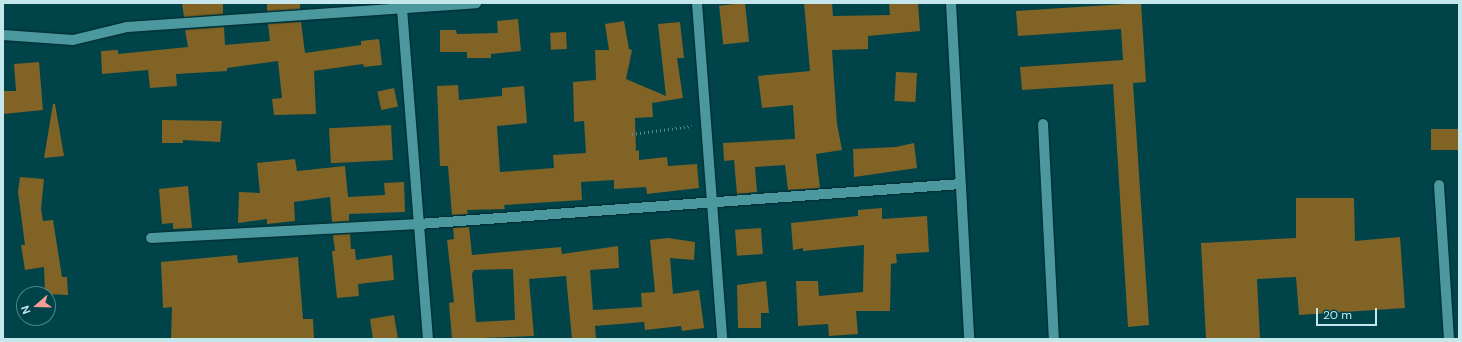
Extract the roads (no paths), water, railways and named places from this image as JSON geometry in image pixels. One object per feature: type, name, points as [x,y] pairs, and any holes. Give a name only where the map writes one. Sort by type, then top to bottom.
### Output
[{"type":"street","points":[[3,36],[73,40],[127,27],[476,3]]},
{"type":"street","points":[[697,3],[722,339]]},
{"type":"street","points":[[951,3],[969,339]]},
{"type":"street","points":[[402,9],[428,339]]},
{"type":"street","points":[[1043,124],[1054,339]]},
{"type":"street","points":[[151,238],[419,224],[711,201],[961,184]]},
{"type":"street","points":[[1439,185],[1449,339]]}]
